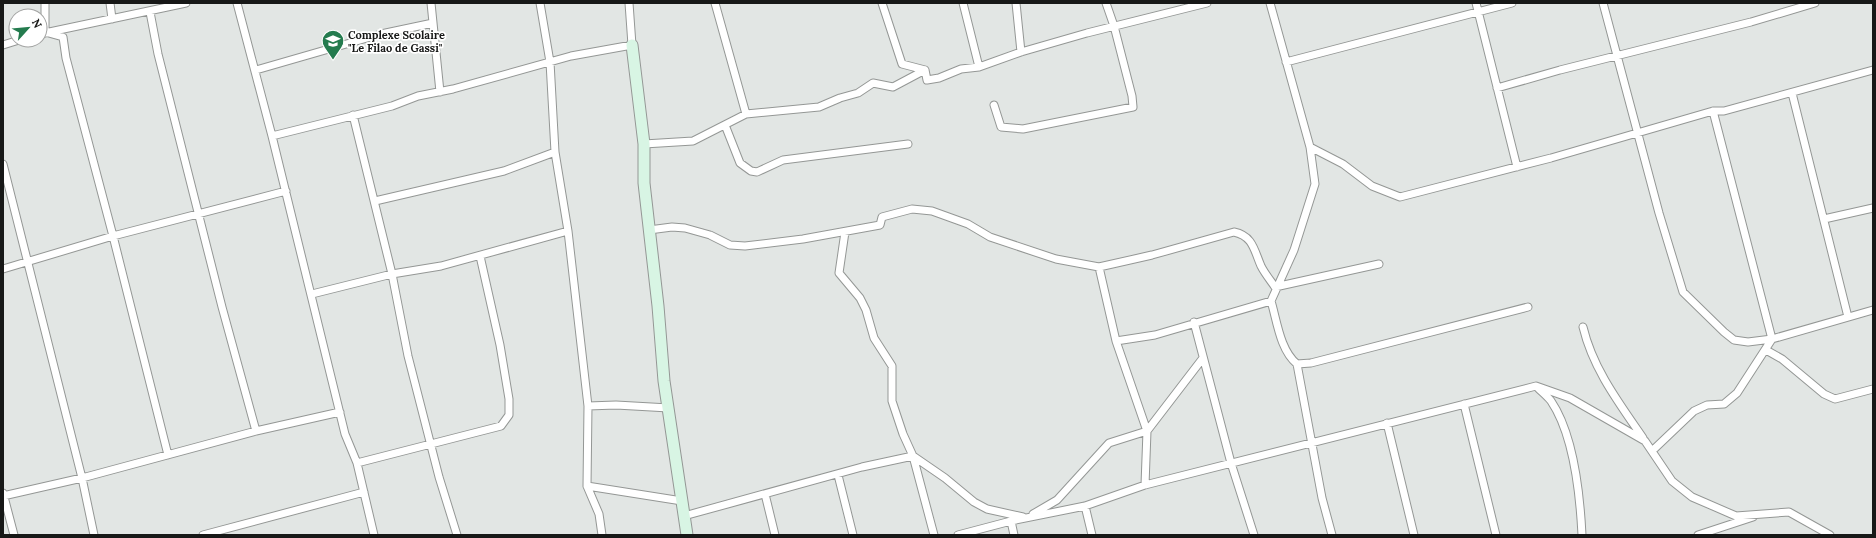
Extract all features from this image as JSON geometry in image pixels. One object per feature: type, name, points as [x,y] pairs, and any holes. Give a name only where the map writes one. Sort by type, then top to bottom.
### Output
[{"type":"street","points":[[110,3],[112,19]]},
{"type":"street","points":[[48,32],[150,12],[186,3]]},
{"type":"street","points":[[238,3],[312,294],[345,434],[357,463],[374,535]]},
{"type":"street","points":[[430,3],[440,92]]},
{"type":"street","points":[[540,3],[550,62],[555,152],[568,231],[588,406],[587,486],[598,514],[602,535]]},
{"type":"street","points":[[629,3],[632,45],[644,144],[644,183],[664,381],[687,535]]},
{"type":"street","points":[[715,3],[746,114]]},
{"type":"street","points":[[882,3],[902,64],[925,70]]},
{"type":"street","points":[[963,3],[979,67]]},
{"type":"street","points":[[1016,3],[1021,52]]},
{"type":"street","points":[[994,105],[1001,127],[1023,129],[1133,107],[1132,96],[1114,26],[1106,3]]},
{"type":"street","points":[[925,70],[927,80],[939,78],[961,69],[979,67],[1021,52],[1191,5],[1207,3]]},
{"type":"street","points":[[1270,3],[1310,147],[1315,184],[1294,250],[1275,287],[1271,301],[1286,351],[1291,359],[1297,364],[1322,498],[1332,535]]},
{"type":"street","points":[[1476,3],[1517,167]]},
{"type":"street","points":[[1286,62],[1512,3]]},
{"type":"street","points":[[1603,3],[1673,262],[1683,292],[1734,340],[1748,342],[1772,339],[1873,310]]},
{"type":"street","points":[[1497,88],[1560,70],[1751,22],[1815,3]]},
{"type":"street","points":[[150,12],[158,54],[198,214],[256,431]]},
{"type":"street","points":[[256,70],[381,34],[433,23]]},
{"type":"street","points":[[48,34],[63,37],[66,58],[113,236],[168,456]]},
{"type":"street","points":[[272,136],[392,106],[418,96],[440,92],[571,56],[632,45]]},
{"type":"street","points":[[644,144],[693,141],[746,114],[819,107],[840,98],[858,93],[874,83],[893,87],[925,70]]},
{"type":"street","points":[[1310,147],[1343,164],[1372,186],[1400,197],[1638,134],[1713,111],[1724,111],[1873,70]]},
{"type":"street","points":[[1792,92],[1848,317]]},
{"type":"street","points":[[1652,450],[1694,411],[1706,405],[1724,404],[1737,393],[1772,339],[1713,111]]},
{"type":"street","points":[[352,115],[375,201],[392,274],[408,356],[430,444],[458,535]]},
{"type":"street","points":[[725,125],[740,163],[750,171],[757,172],[783,160],[908,144]]},
{"type":"street","points":[[375,201],[504,171],[555,152]]},
{"type":"street","points":[[3,164],[82,478],[94,535]]},
{"type":"street","points":[[3,269],[28,263],[113,236],[286,192]]},
{"type":"street","points":[[1824,219],[1873,208]]},
{"type":"street","points":[[649,230],[685,228],[710,235],[730,245],[745,246],[804,239],[880,225],[882,217],[912,209],[932,211],[968,224],[990,237],[1056,259],[1099,267],[1152,255],[1234,232],[1245,234],[1257,254],[1262,267],[1275,287]]},
{"type":"street","points":[[312,294],[392,274],[441,266],[568,231]]},
{"type":"street","points":[[845,232],[839,273],[860,298],[866,310],[874,338],[892,366],[892,401],[903,434],[913,456],[934,535]]},
{"type":"street","points":[[357,463],[501,426],[509,415],[509,398],[500,345],[480,256]]},
{"type":"street","points":[[1275,287],[1379,264]]},
{"type":"street","points":[[1099,267],[1116,341],[1147,431],[1145,485]]},
{"type":"street","points":[[1116,341],[1155,334],[1271,301]]},
{"type":"street","points":[[1297,364],[1311,363],[1528,307]]},
{"type":"street","points":[[1194,322],[1231,463],[1254,535]]},
{"type":"street","points":[[1583,327],[1592,356],[1604,379],[1672,481],[1692,498],[1736,516],[1789,512],[1830,535]]},
{"type":"street","points":[[1766,350],[1782,359],[1824,394],[1834,399],[1873,389]]},
{"type":"street","points":[[684,516],[838,475],[862,467],[913,456],[987,510],[1026,518],[1057,500],[1109,442],[1147,431],[1203,358]]},
{"type":"street","points":[[958,535],[1011,521],[1085,506],[1145,485],[1536,386],[1570,398],[1645,441]]},
{"type":"street","points":[[1536,386],[1550,400],[1561,419],[1579,484],[1582,535]]},
{"type":"street","points":[[1464,404],[1496,535]]},
{"type":"street","points":[[588,406],[616,405],[669,408]]},
{"type":"street","points":[[14,535],[3,495],[82,478],[256,431],[340,412]]},
{"type":"street","points":[[1388,424],[1414,535]]},
{"type":"street","points":[[838,475],[853,535]]},
{"type":"street","points":[[587,486],[682,501]]},
{"type":"street","points":[[203,535],[364,492]]},
{"type":"street","points":[[765,494],[775,535]]},
{"type":"street","points":[[1085,506],[1092,535]]},
{"type":"street","points":[[1698,535],[1767,513]]},
{"type":"street","points":[[1011,521],[1014,535]]},
{"type":"place","name":"Complexe Scolaire \"Le Filao de Gassi\"","points":[[333,60]]}]
